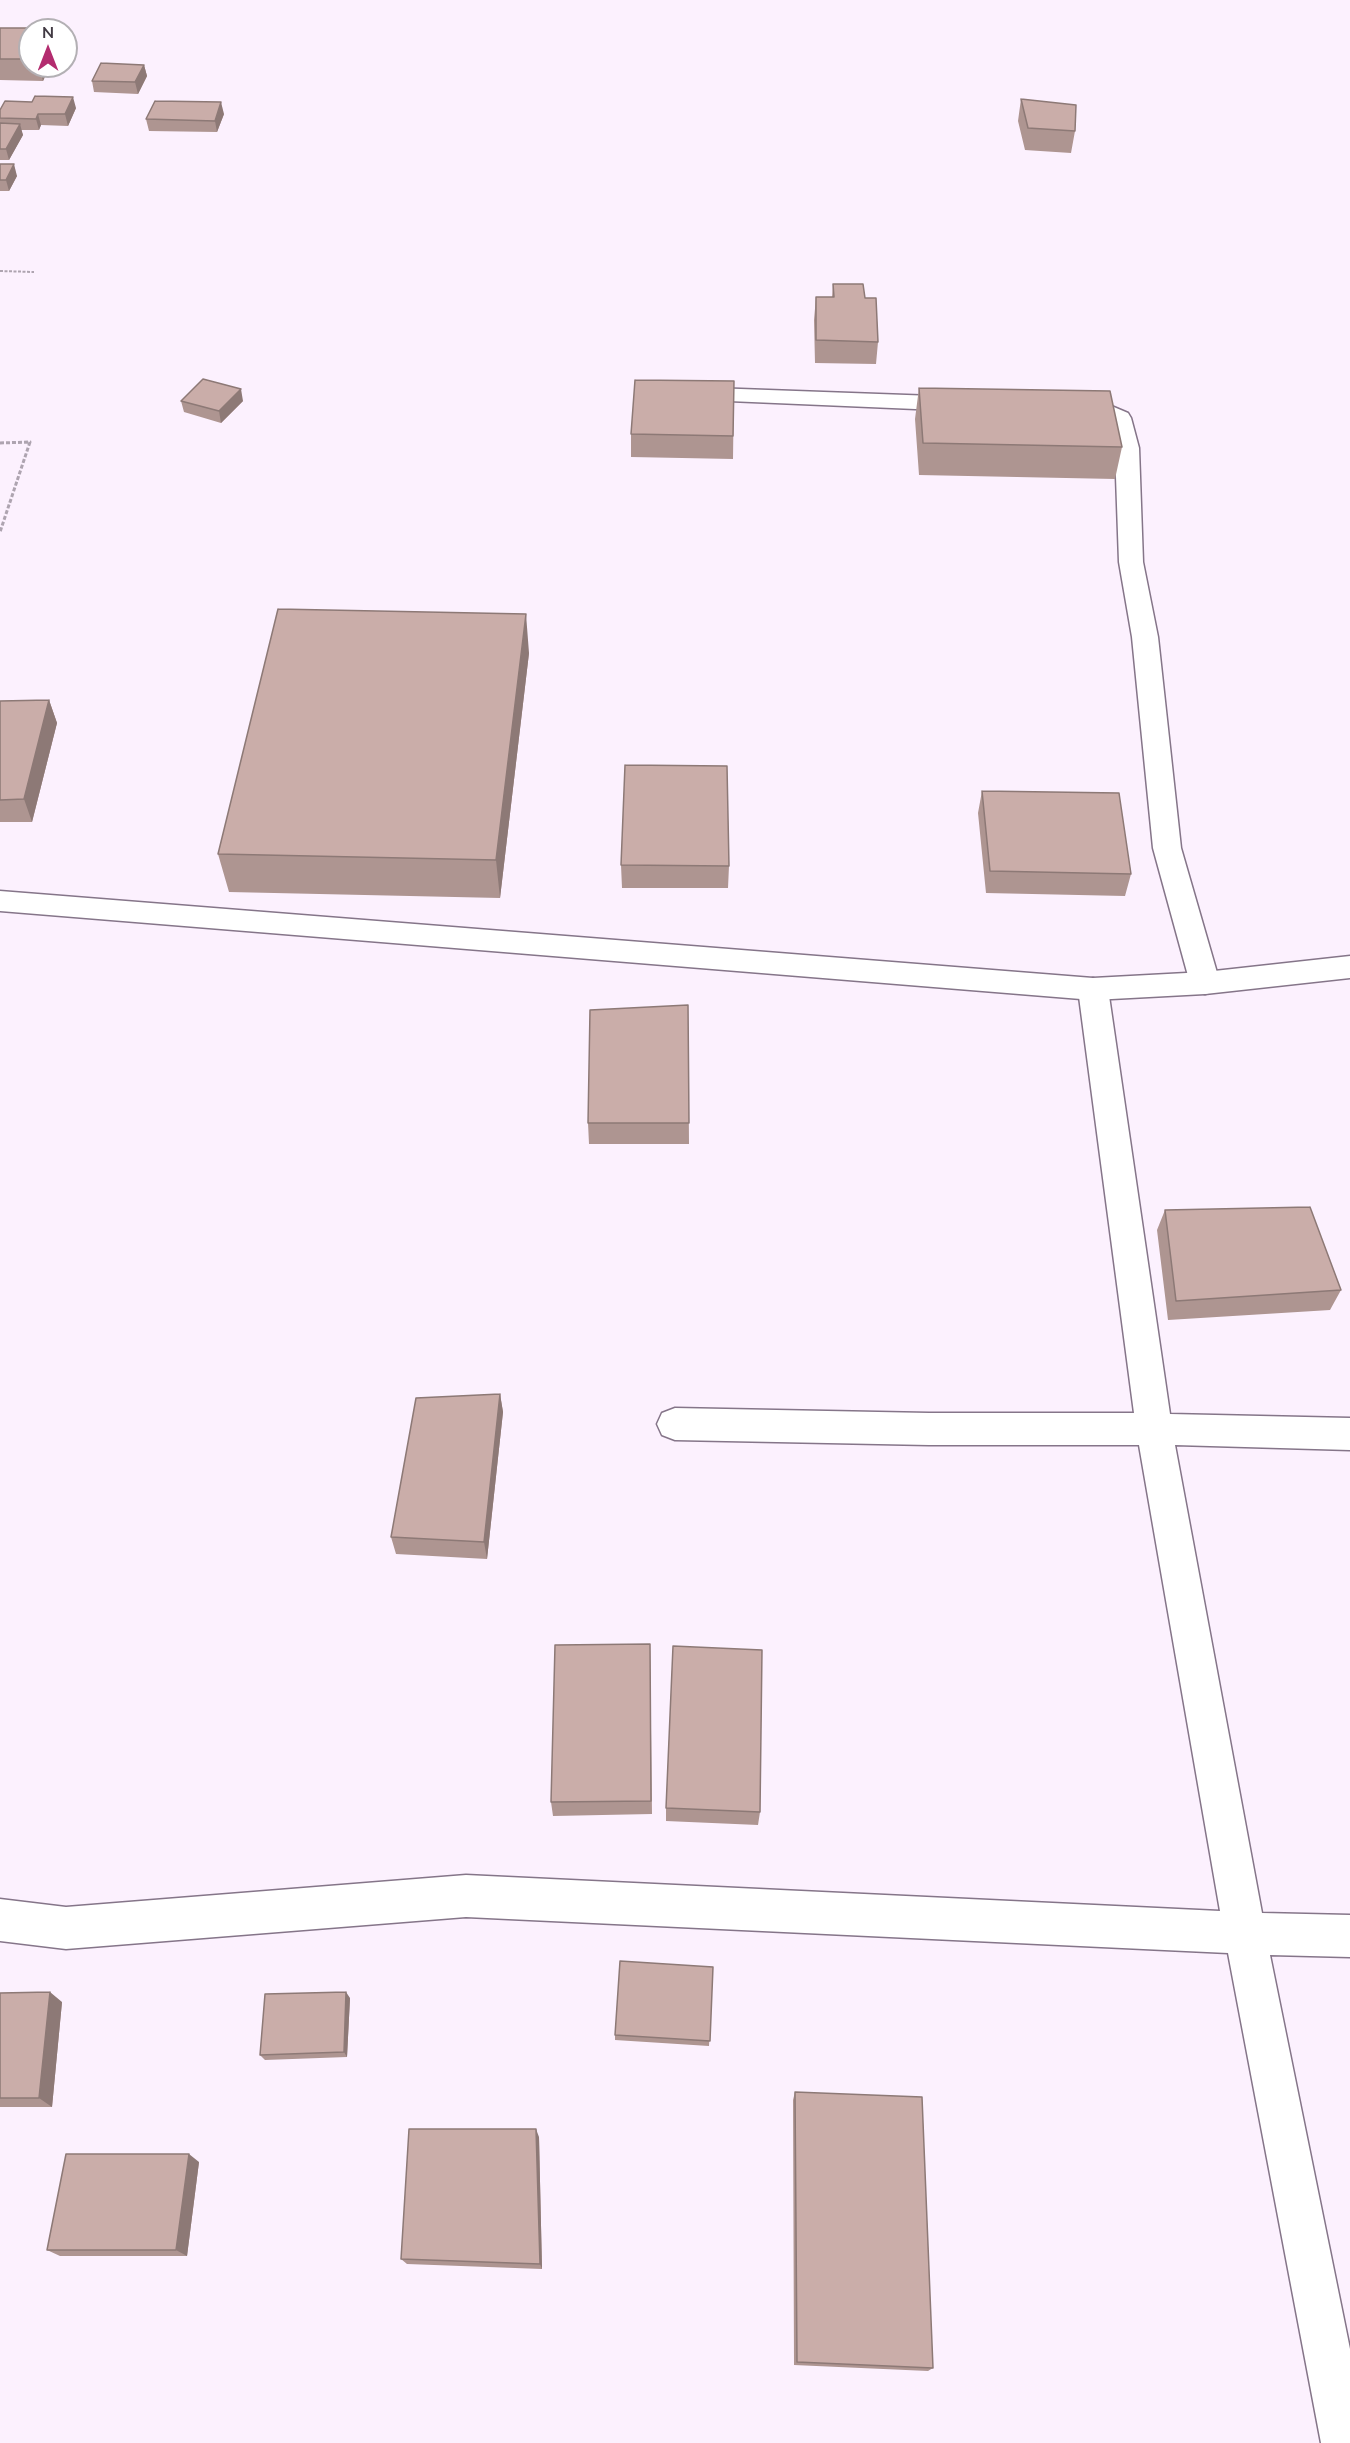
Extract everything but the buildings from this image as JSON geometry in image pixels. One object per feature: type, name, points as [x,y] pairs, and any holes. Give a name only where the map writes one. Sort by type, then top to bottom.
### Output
[{"type":"street","points":[[713,395],[984,405]]},
{"type":"street","points":[[1043,407],[1102,410],[1120,418],[1127,448],[1131,562],[1145,637],[1167,848],[1205,983]]},
{"type":"street","points":[[0,901],[1093,989],[1205,983],[1350,967]]},
{"type":"street","points":[[1093,989],[1154,1429],[1245,1933],[1345,2443]]},
{"type":"street","points":[[675,1424],[929,1429],[1154,1429],[1350,1434]]},
{"type":"street","points":[[0,1920],[66,1928],[466,1896],[1350,1936]]},
{"type":"path","points":[[0,271],[34,272]]},
{"type":"path","points":[[0,443],[30,442],[0,532]]}]
